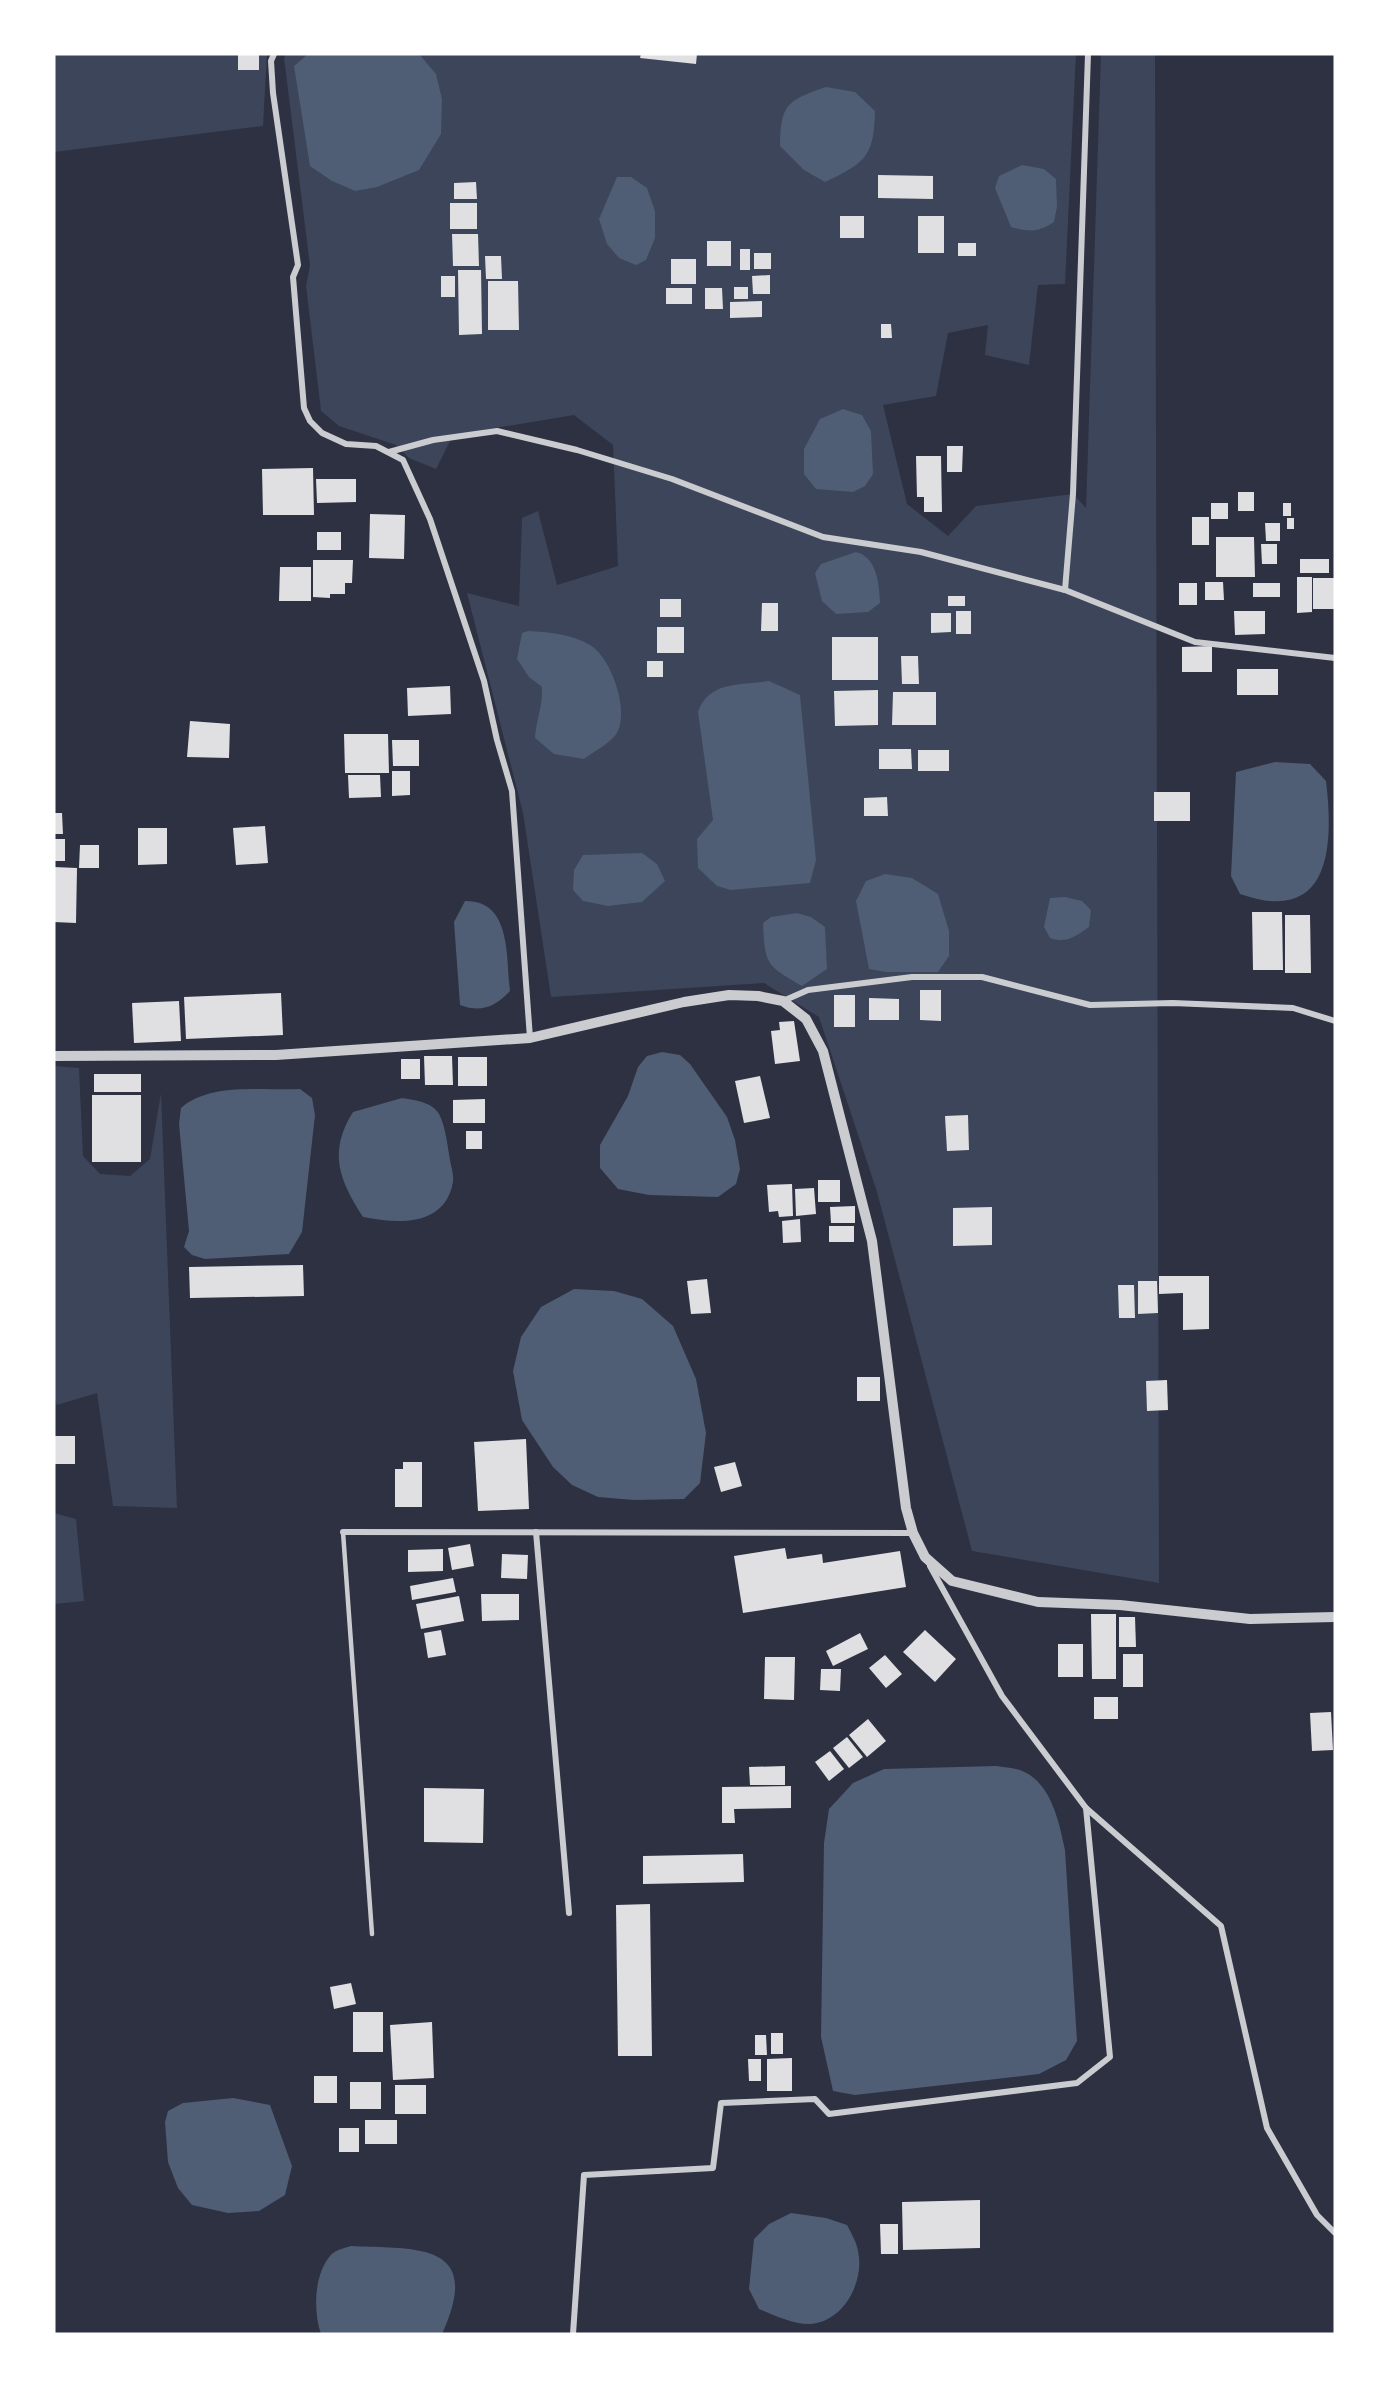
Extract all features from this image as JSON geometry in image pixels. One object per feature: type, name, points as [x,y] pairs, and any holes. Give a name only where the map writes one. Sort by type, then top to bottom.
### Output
[{"type":"street","points":[[274,54],[271,61],[273,93],[298,265],[293,277],[304,408],[310,421],[322,433],[346,444],[376,446],[403,460],[430,519],[484,681],[512,791],[530,1038]]},
{"type":"street","points":[[1065,590],[1073,494],[1088,54]]},
{"type":"street","points":[[389,452],[433,440],[497,431],[577,450],[672,479],[823,537],[921,552],[1065,590],[1195,642],[1335,658]]},
{"type":"street","points":[[783,1001],[808,990],[912,977],[982,977],[1090,1005],[1173,1003],[1293,1008],[1335,1021]]},
{"type":"street","points":[[54,1056],[276,1055],[530,1038],[718,997],[758,996],[783,1001],[806,1019],[823,1051],[872,1241],[906,1508],[914,1533],[1002,1696],[1086,1808],[1221,1926],[1267,2128],[1317,2215],[1335,2233]]},
{"type":"street","points":[[343,1532],[914,1533]]},
{"type":"street","points":[[536,1532],[569,1913]]},
{"type":"street","points":[[925,1557],[952,1581],[1038,1602],[1120,1605],[1250,1619],[1335,1617]]},
{"type":"street","points":[[573,2334],[584,2175],[713,2168],[721,2103],[815,2099],[829,2114],[932,2103],[1077,2083],[1110,2057],[1086,1808]]},
{"type":"lane","points":[[343,1532],[372,1934]]},
{"type":"shaded area","points":[[54,54],[267,54],[263,126],[54,152]]},
{"type":"shaded area","points":[[286,54],[1076,54],[1065,284],[1038,285],[1029,365],[985,355],[988,325],[948,333],[936,396],[883,405],[907,504],[948,536],[976,506],[1073,494],[1086,508],[1101,54],[1155,54],[1159,1583],[972,1551],[877,1192],[819,1017],[764,983],[551,997],[523,813],[467,593],[519,606],[522,518],[538,511],[557,585],[618,566],[613,445],[574,415],[453,435],[436,469],[409,458],[396,445],[339,426],[321,411],[306,286],[310,266],[284,58]]},
{"type":"shaded area","points":[[308,54],[419,54],[436,74],[442,99],[441,134],[419,170],[377,187],[355,191],[332,181],[310,166],[294,66]]},
{"type":"shaded area","points":[[826,87],[855,92],[875,111],[872,139],[865,157],[850,169],[825,182],[804,170],[780,146],[780,132],[785,112],[795,100]]},
{"type":"shaded area","points":[[1022,165],[1044,169],[1056,179],[1057,207],[1054,222],[1038,230],[1028,231],[1011,227],[995,188],[999,176]]},
{"type":"shaded area","points":[[617,177],[631,177],[647,188],[655,211],[655,238],[646,260],[636,265],[619,258],[607,244],[599,219]]},
{"type":"shaded area","points":[[843,409],[862,415],[871,431],[873,474],[865,486],[853,492],[816,489],[804,474],[804,449],[820,419]]},
{"type":"shaded area","points":[[856,552],[863,555],[873,565],[878,580],[880,603],[868,612],[836,614],[822,601],[815,573],[821,564]]},
{"type":"shaded area","points":[[528,631],[560,634],[583,641],[598,651],[611,672],[620,699],[621,712],[617,733],[584,759],[554,754],[535,738],[542,687],[529,677],[517,659],[522,633]]},
{"type":"shaded area","points":[[769,681],[800,695],[816,860],[810,883],[731,890],[717,886],[698,868],[697,839],[713,820],[698,712],[709,695],[717,690],[737,684]]},
{"type":"shaded area","points":[[1275,762],[1310,764],[1326,781],[1329,831],[1320,874],[1309,890],[1293,899],[1270,901],[1240,894],[1231,876],[1236,772]]},
{"type":"shaded area","points":[[642,853],[657,864],[665,881],[642,902],[608,906],[583,901],[573,890],[574,870],[583,855]]},
{"type":"shaded area","points":[[885,874],[912,878],[938,894],[949,931],[949,956],[938,972],[886,972],[869,969],[856,901],[866,881]]},
{"type":"shaded area","points":[[1065,897],[1082,901],[1091,910],[1089,927],[1066,940],[1056,940],[1050,938],[1044,927],[1050,898]]},
{"type":"shaded area","points":[[465,901],[480,903],[491,910],[499,920],[504,933],[510,991],[499,1001],[487,1007],[475,1008],[460,1005],[454,922]]},
{"type":"shaded area","points":[[797,913],[811,917],[825,927],[827,969],[802,986],[774,968],[770,962],[765,948],[763,923],[771,917]]},
{"type":"shaded area","points":[[662,1052],[680,1055],[690,1064],[727,1117],[735,1140],[740,1169],[736,1184],[718,1197],[649,1195],[618,1189],[600,1168],[600,1145],[628,1096],[638,1067],[647,1056]]},
{"type":"shaded area","points":[[54,1066],[79,1068],[83,1156],[100,1174],[130,1176],[150,1159],[161,1093],[177,1508],[113,1506],[97,1393],[57,1405],[54,1397]]},
{"type":"shaded area","points":[[300,1089],[312,1098],[315,1115],[302,1232],[289,1254],[205,1259],[192,1255],[184,1247],[189,1231],[179,1124],[181,1108],[207,1094],[222,1091]]},
{"type":"shaded area","points":[[402,1098],[428,1104],[439,1114],[446,1134],[453,1182],[448,1197],[430,1215],[405,1221],[363,1217],[348,1191],[340,1166],[339,1153],[345,1126],[353,1112]]},
{"type":"shaded area","points":[[574,1289],[614,1291],[642,1299],[673,1326],[696,1379],[706,1433],[700,1483],[684,1499],[634,1500],[598,1497],[572,1485],[553,1467],[522,1420],[513,1371],[521,1337],[541,1307]]},
{"type":"shaded area","points":[[54,1513],[76,1519],[84,1601],[54,1604]]},
{"type":"shaded area","points":[[996,1766],[1020,1770],[1031,1775],[1046,1793],[1060,1827],[1065,1850],[1077,2041],[1066,2060],[1039,2074],[855,2095],[833,2091],[821,2037],[824,1843],[829,1809],[853,1783],[884,1769]]},
{"type":"shaded area","points":[[233,2098],[270,2105],[292,2166],[285,2195],[259,2211],[228,2213],[192,2205],[178,2188],[168,2162],[165,2122],[168,2111],[183,2103]]},
{"type":"shaded area","points":[[791,2213],[826,2218],[847,2225],[857,2248],[859,2263],[855,2287],[841,2309],[832,2317],[821,2322],[809,2324],[796,2322],[759,2309],[749,2289],[754,2239],[769,2224]]},
{"type":"shaded area","points":[[351,2246],[420,2251],[437,2257],[449,2267],[455,2282],[453,2304],[442,2334],[321,2334],[318,2325],[316,2294],[321,2273],[332,2254]]},
{"type":"building","points":[[238,54],[259,54],[259,70],[238,70]]},
{"type":"building","points":[[641,54],[697,54],[696,64],[640,58]]},
{"type":"building","points":[[878,175],[933,176],[933,199],[878,198]]},
{"type":"building","points":[[476,182],[477,199],[454,199],[454,183]]},
{"type":"building","points":[[450,203],[477,203],[477,229],[450,229]]},
{"type":"building","points":[[840,216],[864,216],[864,238],[840,238]]},
{"type":"building","points":[[918,216],[944,216],[944,253],[918,253]]},
{"type":"building","points":[[452,234],[478,234],[479,266],[453,266]]},
{"type":"building","points":[[707,241],[731,241],[731,266],[707,266]]},
{"type":"building","points":[[958,243],[976,243],[976,256],[958,256]]},
{"type":"building","points":[[740,249],[750,249],[750,270],[740,270]]},
{"type":"building","points":[[754,253],[771,253],[771,269],[754,269]]},
{"type":"building","points":[[485,256],[501,256],[502,279],[486,279]]},
{"type":"building","points":[[671,259],[696,259],[696,284],[671,284]]},
{"type":"building","points":[[458,270],[481,270],[482,334],[459,335]]},
{"type":"building","points":[[770,275],[770,294],[753,294],[752,276]]},
{"type":"building","points":[[441,276],[455,276],[455,297],[441,297]]},
{"type":"building","points":[[488,281],[518,281],[519,330],[488,330]]},
{"type":"building","points":[[734,287],[748,287],[748,299],[734,299]]},
{"type":"building","points":[[666,288],[692,288],[692,304],[666,304]]},
{"type":"building","points":[[705,288],[722,288],[723,309],[705,309]]},
{"type":"building","points":[[762,301],[762,317],[730,318],[730,302]]},
{"type":"building","points":[[881,324],[891,324],[892,338],[881,338]]},
{"type":"building","points":[[947,446],[963,446],[962,472],[947,472]]},
{"type":"building","points":[[916,456],[941,456],[942,512],[924,512],[924,497],[917,497]]},
{"type":"building","points":[[313,468],[314,515],[263,515],[262,469]]},
{"type":"building","points":[[316,479],[356,479],[356,502],[317,503]]},
{"type":"building","points":[[1238,492],[1254,492],[1254,511],[1238,511]]},
{"type":"building","points":[[1211,503],[1228,503],[1228,519],[1211,519]]},
{"type":"building","points":[[1283,503],[1291,503],[1291,516],[1283,516]]},
{"type":"building","points":[[370,514],[405,515],[404,559],[369,558]]},
{"type":"building","points":[[1192,517],[1209,517],[1209,545],[1192,545]]},
{"type":"building","points":[[1287,518],[1294,518],[1294,529],[1287,529]]},
{"type":"building","points":[[1265,523],[1280,523],[1280,541],[1266,541]]},
{"type":"building","points":[[317,532],[341,532],[341,550],[317,550]]},
{"type":"building","points":[[1216,537],[1254,537],[1255,577],[1216,577]]},
{"type":"building","points":[[1261,544],[1277,544],[1277,564],[1262,564]]},
{"type":"building","points":[[1300,559],[1329,559],[1329,573],[1300,573]]},
{"type":"building","points":[[313,560],[353,560],[352,583],[345,583],[345,594],[330,594],[330,598],[313,597]]},
{"type":"building","points":[[280,567],[311,567],[311,601],[279,601]]},
{"type":"building","points":[[1297,577],[1312,577],[1312,612],[1297,613]]},
{"type":"building","points":[[1313,578],[1335,578],[1335,609],[1313,609]]},
{"type":"building","points":[[1205,582],[1223,582],[1224,600],[1205,600]]},
{"type":"building","points":[[1179,583],[1197,583],[1197,605],[1179,605]]},
{"type":"building","points":[[1253,583],[1280,583],[1280,597],[1253,597]]},
{"type":"building","points":[[948,596],[965,596],[965,606],[948,606]]},
{"type":"building","points":[[660,599],[681,599],[681,617],[660,617]]},
{"type":"building","points":[[762,603],[778,603],[778,631],[761,631]]},
{"type":"building","points":[[956,611],[971,611],[971,634],[956,634]]},
{"type":"building","points":[[1234,611],[1265,611],[1265,634],[1235,635]]},
{"type":"building","points":[[931,613],[951,613],[951,632],[931,633]]},
{"type":"building","points":[[657,627],[684,627],[684,653],[657,653]]},
{"type":"building","points":[[832,637],[878,637],[878,680],[832,680]]},
{"type":"building","points":[[1212,646],[1212,672],[1182,672],[1182,647]]},
{"type":"building","points":[[901,656],[918,656],[919,684],[902,684]]},
{"type":"building","points":[[647,661],[663,661],[663,677],[647,677]]},
{"type":"building","points":[[1237,669],[1278,669],[1278,695],[1237,695]]},
{"type":"building","points":[[450,686],[451,714],[408,716],[407,688]]},
{"type":"building","points":[[878,690],[878,725],[835,726],[834,691]]},
{"type":"building","points":[[893,692],[936,692],[936,725],[892,725]]},
{"type":"building","points":[[190,721],[230,724],[229,758],[187,757]]},
{"type":"building","points":[[344,734],[388,734],[389,773],[345,773]]},
{"type":"building","points":[[392,740],[419,740],[419,766],[393,766]]},
{"type":"building","points":[[879,749],[911,749],[912,769],[879,769]]},
{"type":"building","points":[[918,750],[949,750],[949,771],[918,771]]},
{"type":"building","points":[[392,771],[410,771],[410,795],[392,796]]},
{"type":"building","points":[[348,775],[380,775],[381,797],[349,798]]},
{"type":"building","points":[[1154,792],[1190,792],[1190,821],[1154,821]]},
{"type":"building","points":[[887,797],[888,816],[864,816],[864,798]]},
{"type":"building","points":[[54,813],[62,813],[63,834],[54,834]]},
{"type":"building","points":[[265,826],[268,863],[236,865],[233,828]]},
{"type":"building","points":[[138,828],[167,828],[167,864],[138,865]]},
{"type":"building","points":[[54,839],[65,839],[65,861],[54,861]]},
{"type":"building","points":[[80,845],[99,845],[99,868],[79,868]]},
{"type":"building","points":[[54,867],[77,868],[76,923],[54,922]]},
{"type":"building","points":[[1252,912],[1282,912],[1283,970],[1253,970]]},
{"type":"building","points":[[1285,915],[1310,915],[1311,973],[1285,973]]},
{"type":"building","points":[[920,990],[941,990],[941,1021],[920,1020]]},
{"type":"building","points":[[281,993],[283,1035],[186,1039],[184,997]]},
{"type":"building","points":[[834,995],[855,995],[855,1027],[834,1027]]},
{"type":"building","points":[[869,998],[899,999],[899,1020],[869,1020]]},
{"type":"building","points":[[179,1001],[181,1041],[134,1043],[132,1003]]},
{"type":"building","points":[[794,1021],[800,1061],[775,1064],[771,1031],[780,1030],[779,1022]]},
{"type":"building","points":[[424,1056],[452,1056],[453,1085],[425,1085]]},
{"type":"building","points":[[458,1057],[487,1057],[487,1086],[458,1086]]},
{"type":"building","points":[[401,1059],[420,1059],[420,1079],[401,1079]]},
{"type":"building","points":[[94,1074],[141,1074],[141,1092],[94,1092]]},
{"type":"building","points":[[760,1076],[770,1118],[744,1123],[735,1081]]},
{"type":"building","points":[[92,1095],[141,1095],[141,1162],[92,1162]]},
{"type":"building","points":[[485,1099],[485,1123],[453,1123],[453,1100]]},
{"type":"building","points":[[968,1115],[969,1150],[947,1151],[945,1116]]},
{"type":"building","points":[[466,1131],[482,1131],[482,1149],[466,1149]]},
{"type":"building","points":[[818,1180],[840,1180],[840,1202],[818,1202]]},
{"type":"building","points":[[792,1184],[793,1216],[779,1217],[778,1211],[769,1212],[767,1185]]},
{"type":"building","points":[[814,1188],[816,1214],[796,1216],[795,1189]]},
{"type":"building","points":[[855,1206],[855,1223],[831,1223],[830,1207]]},
{"type":"building","points":[[992,1207],[992,1245],[953,1246],[953,1208]]},
{"type":"building","points":[[800,1219],[801,1242],[783,1243],[782,1221]]},
{"type":"building","points":[[829,1226],[854,1226],[854,1242],[829,1242]]},
{"type":"building","points":[[303,1265],[304,1296],[190,1298],[189,1267]]},
{"type":"building","points":[[1159,1276],[1209,1276],[1209,1329],[1183,1330],[1183,1293],[1159,1294]]},
{"type":"building","points":[[707,1279],[711,1313],[691,1314],[687,1281]]},
{"type":"building","points":[[1138,1281],[1157,1281],[1158,1313],[1138,1314]]},
{"type":"building","points":[[1118,1285],[1134,1285],[1135,1318],[1119,1318]]},
{"type":"building","points":[[857,1377],[880,1377],[880,1401],[857,1401]]},
{"type":"building","points":[[1167,1380],[1168,1410],[1147,1411],[1146,1381]]},
{"type":"building","points":[[54,1436],[75,1436],[75,1464],[54,1464]]},
{"type":"building","points":[[526,1439],[529,1509],[478,1511],[474,1442]]},
{"type":"building","points":[[403,1462],[422,1462],[422,1507],[395,1507],[395,1469],[403,1469]]},
{"type":"building","points":[[735,1462],[742,1486],[721,1492],[714,1467]]},
{"type":"building","points":[[470,1544],[474,1566],[452,1570],[448,1548]]},
{"type":"building","points":[[785,1548],[787,1559],[822,1554],[823,1563],[900,1551],[906,1587],[743,1613],[734,1556]]},
{"type":"building","points":[[443,1549],[443,1571],[408,1572],[408,1550]]},
{"type":"building","points":[[502,1554],[528,1555],[527,1579],[501,1578]]},
{"type":"building","points":[[453,1578],[456,1592],[412,1600],[410,1586]]},
{"type":"building","points":[[481,1594],[519,1594],[519,1620],[482,1621]]},
{"type":"building","points":[[459,1596],[464,1621],[421,1629],[416,1604]]},
{"type":"building","points":[[1091,1614],[1116,1614],[1116,1679],[1092,1679]]},
{"type":"building","points":[[1119,1617],[1135,1617],[1136,1647],[1119,1647]]},
{"type":"building","points":[[441,1630],[446,1655],[428,1658],[424,1633]]},
{"type":"building","points":[[925,1630],[956,1659],[935,1682],[903,1652]]},
{"type":"building","points":[[860,1633],[868,1649],[833,1666],[826,1651]]},
{"type":"building","points":[[1058,1644],[1083,1644],[1083,1677],[1058,1677]]},
{"type":"building","points":[[1123,1654],[1143,1654],[1143,1687],[1123,1687]]},
{"type":"building","points":[[885,1655],[902,1674],[886,1688],[869,1668]]},
{"type":"building","points":[[765,1657],[795,1657],[794,1700],[764,1699]]},
{"type":"building","points":[[821,1669],[841,1669],[840,1691],[820,1690]]},
{"type":"building","points":[[1094,1697],[1118,1697],[1118,1719],[1094,1719]]},
{"type":"building","points":[[1331,1712],[1333,1750],[1312,1751],[1310,1713]]},
{"type":"building","points":[[868,1719],[886,1741],[867,1757],[849,1735]]},
{"type":"building","points":[[847,1737],[863,1757],[849,1768],[833,1748]]},
{"type":"building","points":[[830,1751],[844,1769],[829,1781],[815,1762]]},
{"type":"building","points":[[785,1766],[785,1785],[750,1785],[749,1767]]},
{"type":"building","points":[[791,1786],[791,1808],[734,1809],[735,1823],[722,1823],[722,1787]]},
{"type":"building","points":[[424,1788],[484,1789],[483,1843],[424,1842]]},
{"type":"building","points":[[743,1854],[744,1882],[643,1884],[643,1856]]},
{"type":"building","points":[[650,1904],[652,2056],[618,2056],[616,1905]]},
{"type":"building","points":[[351,1983],[356,2004],[334,2009],[330,1987]]},
{"type":"building","points":[[353,2012],[383,2012],[383,2052],[353,2052]]},
{"type":"building","points":[[432,2022],[434,2078],[393,2080],[390,2025]]},
{"type":"building","points":[[771,2033],[783,2033],[783,2054],[771,2054]]},
{"type":"building","points":[[755,2035],[766,2035],[767,2055],[755,2055]]},
{"type":"building","points":[[792,2058],[792,2091],[767,2091],[767,2059]]},
{"type":"building","points":[[748,2059],[761,2059],[761,2081],[749,2081]]},
{"type":"building","points":[[314,2076],[337,2076],[337,2103],[314,2103]]},
{"type":"building","points":[[350,2082],[381,2082],[381,2109],[350,2109]]},
{"type":"building","points":[[395,2085],[426,2085],[426,2114],[395,2114]]},
{"type":"building","points":[[365,2120],[397,2120],[397,2144],[365,2144]]},
{"type":"building","points":[[339,2128],[359,2128],[359,2152],[339,2152]]},
{"type":"building","points":[[980,2200],[980,2248],[903,2250],[902,2202]]},
{"type":"building","points":[[880,2224],[898,2224],[898,2254],[881,2254]]}]
